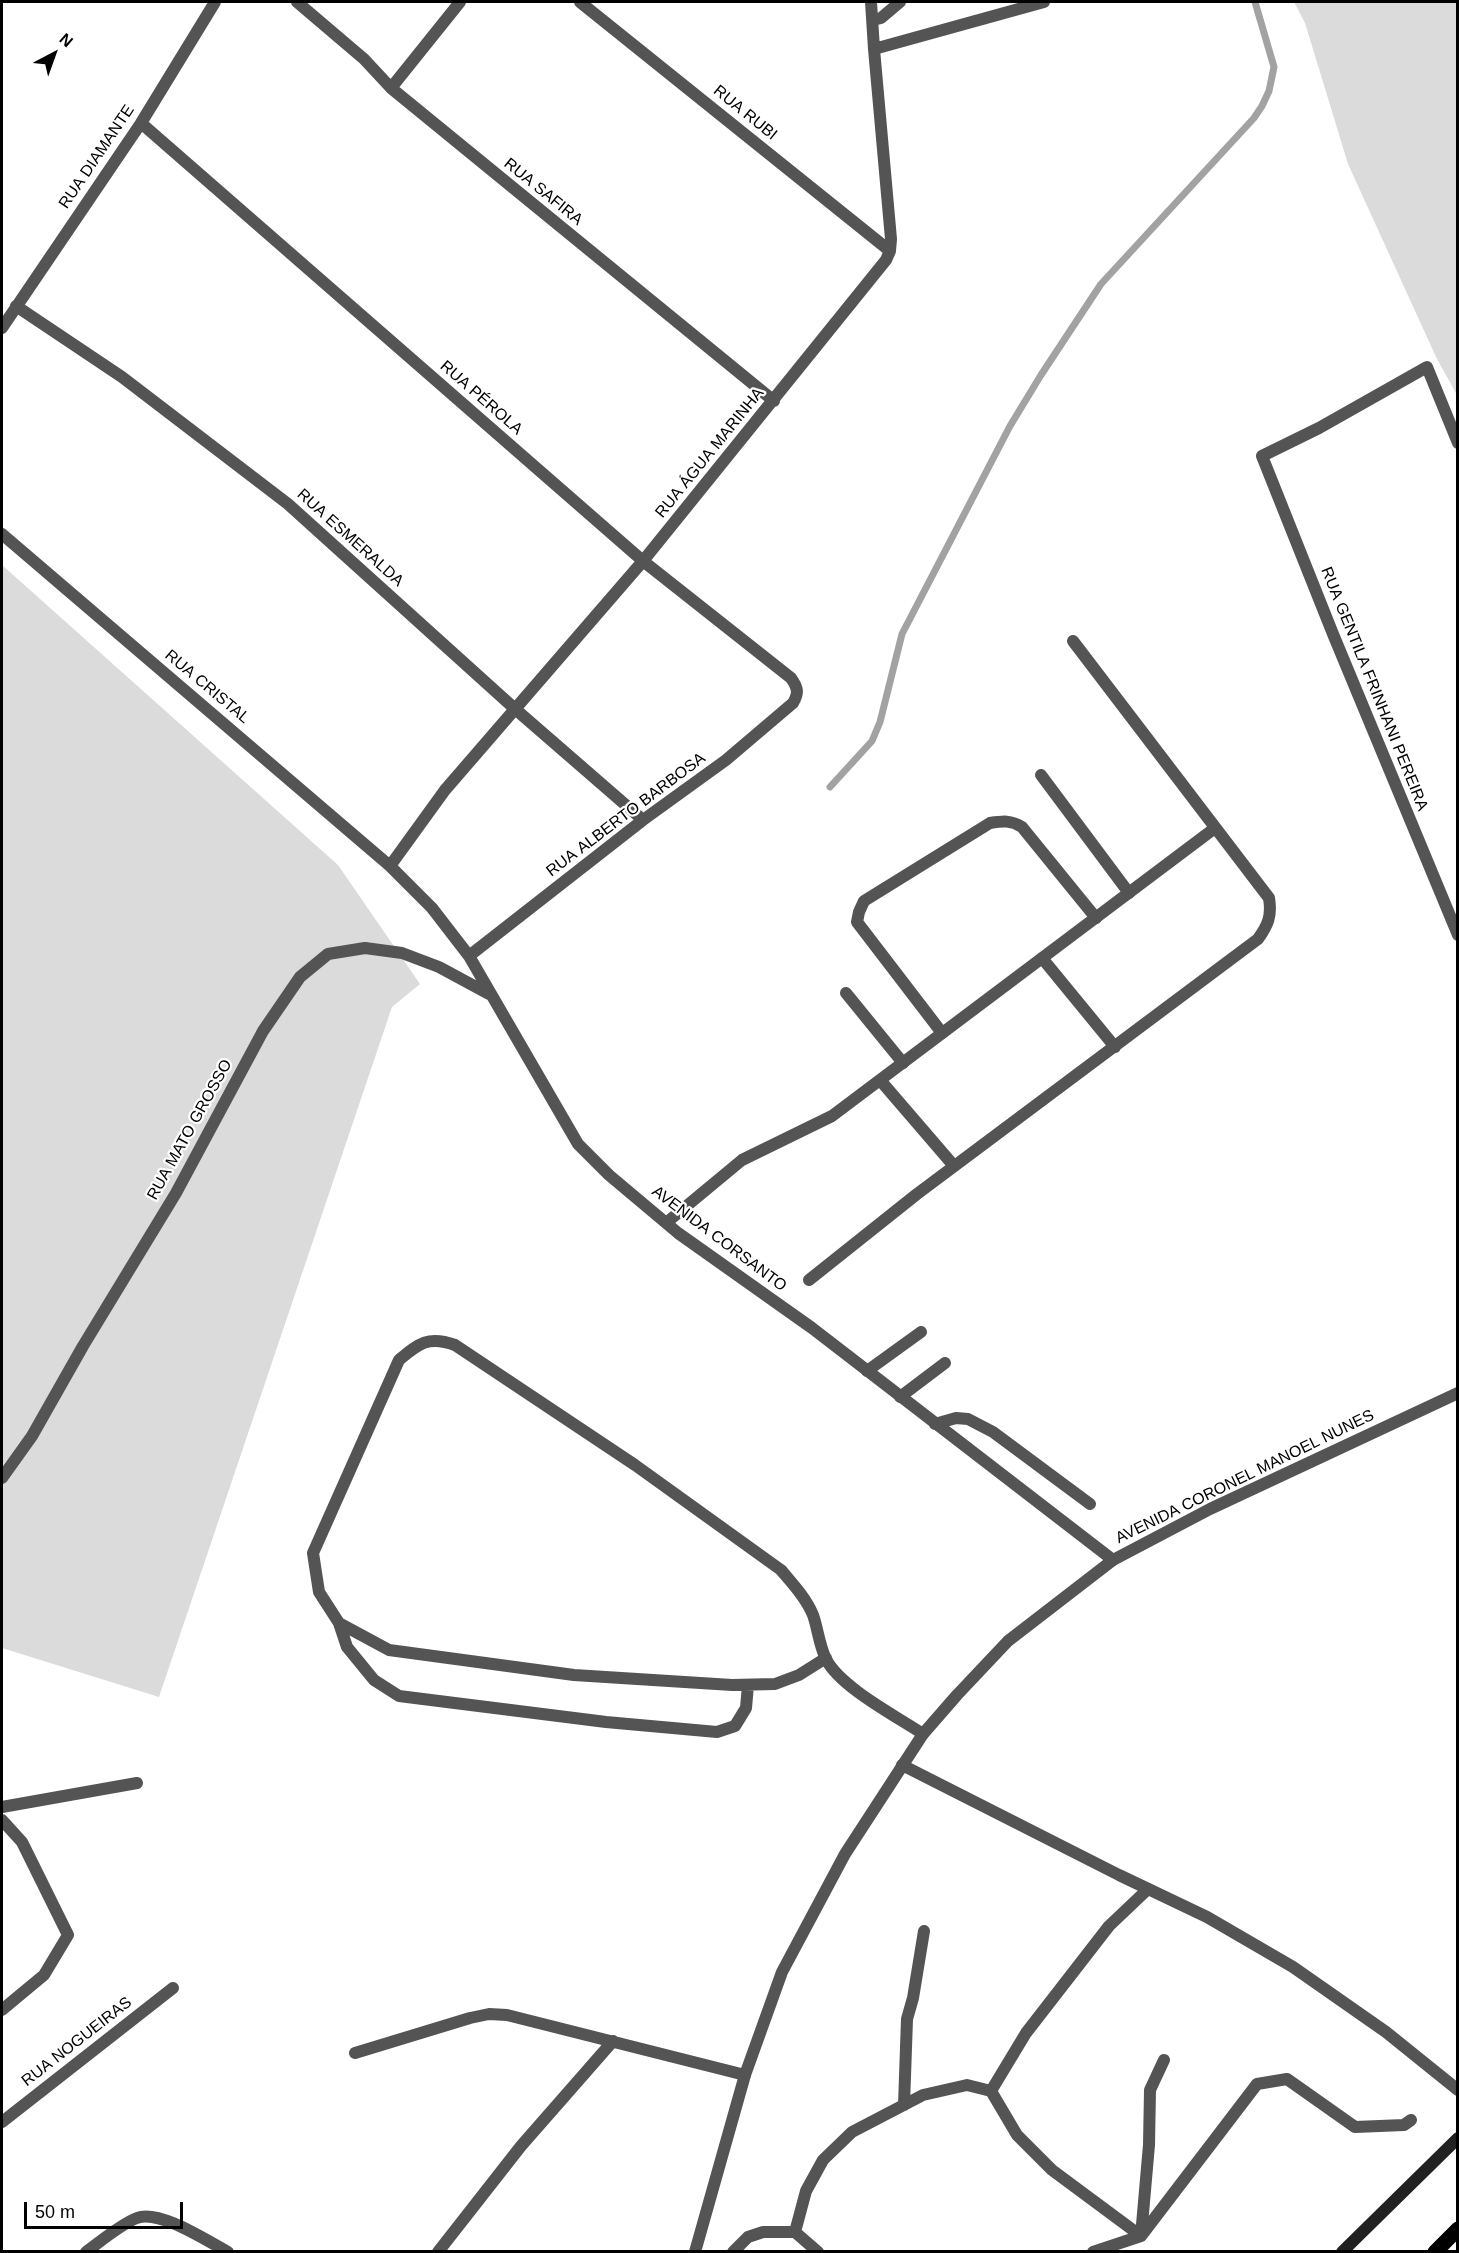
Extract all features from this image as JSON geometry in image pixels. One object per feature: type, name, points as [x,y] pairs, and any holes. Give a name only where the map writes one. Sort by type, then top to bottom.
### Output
[{"type":"main road","points":[[1342,2252],[1458,2138]]},
{"type":"main road","points":[[1435,2252],[1458,2229]]},
{"type":"street","name":"RUA DIAMANTE","points":[[2,328],[141,123],[215,2]]},
{"type":"street","name":"RUA SAFIRA","points":[[297,2],[364,59],[391,88],[774,401]]},
{"type":"street","points":[[391,88],[460,2]]},
{"type":"street","name":"RUA RUBI","points":[[580,2],[890,250]]},
{"type":"street","points":[[872,2],[890,250]]},
{"type":"street","points":[[873,20],[881,18],[900,2]]},
{"type":"street","points":[[874,49],[1044,2]]},
{"type":"street","name":"RUA PÉROLA","points":[[141,123],[643,561],[791,678],[797,686],[798,695]]},
{"type":"street","name":"RUA ÁGUA MARINHA","points":[[390,866],[445,790],[643,561],[886,260],[890,250]]},
{"type":"street","name":"RUA ESMERALDA","points":[[16,306],[122,377],[288,504],[514,708],[643,820]]},
{"type":"street","name":"RUA GENTILA FRINHANI PEREIRA","points":[[1458,443],[1427,367],[1319,428],[1262,456],[1458,935]]},
{"type":"street","name":"RUA CRISTAL","points":[[2,534],[390,866]]},
{"type":"street","points":[[809,1280],[954,1166],[1258,939],[1268,927],[1271,912],[1269,898],[1073,641]]},
{"type":"street","name":"RUA ALBERTO BARBOSA","points":[[469,956],[643,820],[726,760],[793,703],[798,695]]},
{"type":"street","points":[[1041,775],[1129,893]]},
{"type":"street","points":[[942,1033],[857,922],[864,901],[990,823],[1004,820],[1022,827],[1096,918]]},
{"type":"street","points":[[666,1223],[742,1160],[832,1116],[1215,828]]},
{"type":"street","name":"AVENIDA CORSANTO","points":[[390,866],[432,908],[469,956],[578,1144],[609,1175],[666,1223],[812,1328],[1113,1560]]},
{"type":"street","name":"RUA MATO GROSSO","points":[[2,1478],[32,1436],[83,1346],[176,1193],[263,1031],[300,977],[328,954],[365,948],[402,953],[439,967],[490,995]]},
{"type":"street","points":[[1042,958],[1115,1047]]},
{"type":"street","points":[[846,993],[903,1063]]},
{"type":"street","points":[[880,1080],[954,1166]]},
{"type":"street","points":[[867,1371],[921,1332]]},
{"type":"street","points":[[748,1685],[746,1708],[735,1726],[717,1732],[606,1722],[399,1696],[374,1680],[347,1647],[339,1623],[319,1592],[314,1553],[399,1360],[418,1343],[441,1340],[454,1345],[635,1465],[781,1570],[812,1612],[826,1658],[836,1673],[855,1689],[923,1734]]},
{"type":"street","points":[[900,1397],[945,1363]]},
{"type":"street","name":"AVENIDA CORONEL MANOEL NUNES","points":[[695,2252],[745,2075],[782,1972],[845,1854],[923,1734],[957,1695],[1008,1641],[1113,1560],[1210,1509],[1458,1393]]},
{"type":"street","points":[[935,1424],[956,1418],[968,1419],[993,1432],[1090,1504]]},
{"type":"street","points":[[339,1623],[389,1650],[574,1675],[748,1685],[775,1684],[799,1675],[826,1658]]},
{"type":"street","points":[[902,1765],[1207,1917],[1293,1967],[1386,2032],[1458,2090]]},
{"type":"street","points":[[2,1807],[137,1783]]},
{"type":"street","points":[[2,1820],[22,1842],[68,1935],[44,1975],[2,2010]]},
{"type":"street","points":[[991,2091],[1026,2033],[1109,1926],[1148,1889]]},
{"type":"street","points":[[904,2104],[907,2019],[913,1998],[924,1931]]},
{"type":"street","name":"RUA NOGUEIRAS","points":[[2,2122],[173,1989]]},
{"type":"street","points":[[355,2053],[470,2018],[489,2014],[507,2015],[745,2075]]},
{"type":"street","points":[[438,2252],[521,2146],[613,2041]]},
{"type":"street","points":[[1141,2236],[1149,2145],[1150,2090],[1164,2060]]},
{"type":"street","points":[[1093,2252],[1141,2236],[1257,2084],[1287,2079],[1355,2127],[1404,2125],[1411,2121]]},
{"type":"street","points":[[795,2232],[806,2191],[823,2160],[852,2132],[923,2095],[967,2085],[991,2091],[1017,2135],[1052,2170],[1141,2236]]},
{"type":"street","points":[[86,2252],[139,2217],[147,2216],[169,2222],[228,2252]]},
{"type":"street","points":[[733,2252],[747,2236],[763,2232],[795,2232],[818,2252]]},
{"type":"shaded area","points":[[1294,2],[1457,2],[1457,395],[1437,359],[1348,164],[1305,23]]},
{"type":"shaded area","points":[[2,565],[338,865],[420,984],[392,1007],[159,1697],[2,1648]]},
{"type":"waterway","points":[[830,787],[872,741],[880,722],[902,634],[1010,426],[1041,375],[1101,284],[1254,118],[1262,106],[1269,91],[1274,67],[1255,2]]}]
